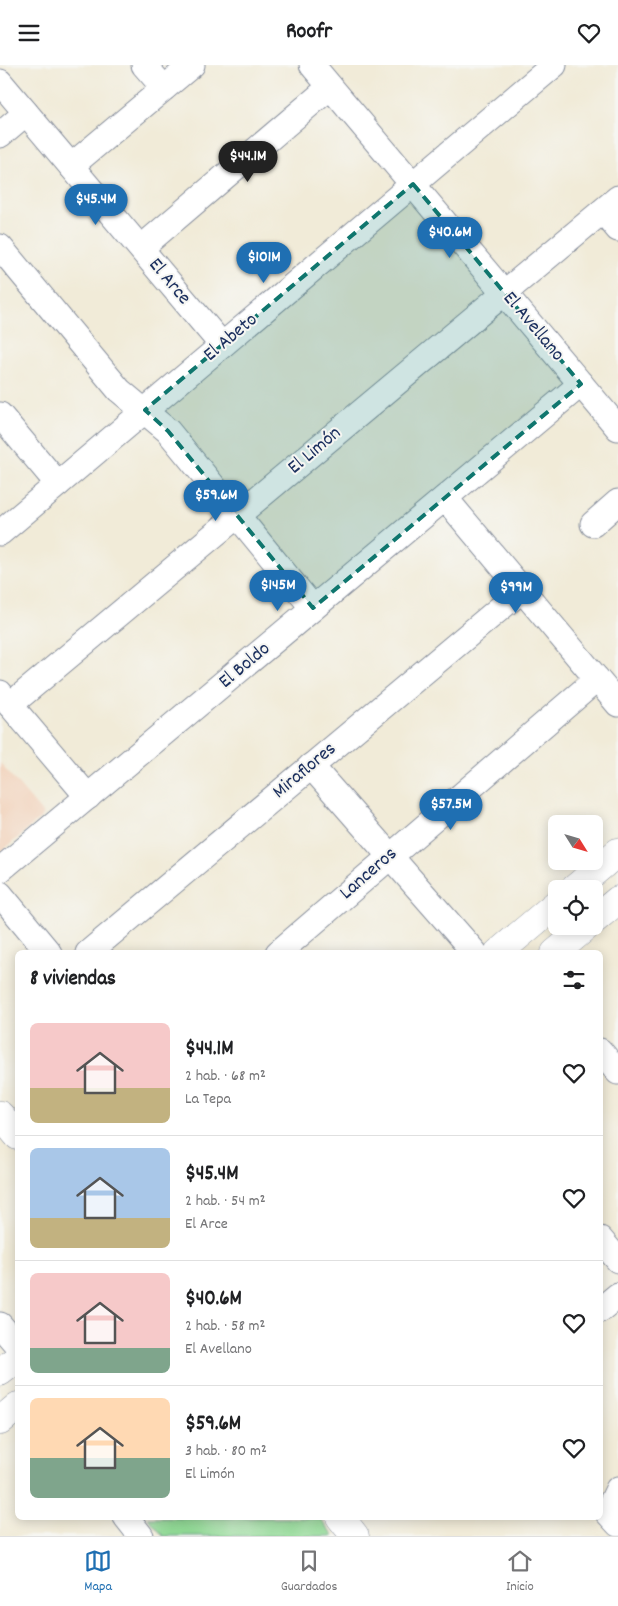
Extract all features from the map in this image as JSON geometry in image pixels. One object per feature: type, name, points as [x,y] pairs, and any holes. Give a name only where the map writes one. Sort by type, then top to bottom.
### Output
[{"type":"street","points":[[144,65],[164,88]]},
{"type":"street","points":[[71,167],[192,65]]},
{"type":"street","name":"El Abeto","points":[[0,533],[554,65]]},
{"type":"street","points":[[140,249],[324,73]]},
{"type":"street","name":"El Avellano","points":[[324,73],[413,184],[618,428]]},
{"type":"street","name":"El Arce","points":[[0,82],[222,345]]},
{"type":"street","points":[[0,135],[26,113]]},
{"type":"street","name":"El Limón","points":[[5,699],[237,515],[504,293],[613,213]]},
{"type":"street","points":[[0,247],[120,390],[168,431],[313,608]]},
{"type":"street","name":"El Boldo","points":[[0,870],[581,384]]},
{"type":"street","points":[[0,415],[58,484]]},
{"type":"street","points":[[445,498],[618,704]]},
{"type":"street","points":[[593,524],[618,502]]},
{"type":"street","name":"Miraflores","points":[[92,950],[522,590]]},
{"type":"street","name":"Lanceros","points":[[281,950],[597,679]]},
{"type":"street","points":[[5,699],[88,797]]},
{"type":"street","points":[[311,766],[472,950]]},
{"type":"street","points":[[584,880],[618,851]]},
{"type":"street","points":[[0,894],[47,950]]},
{"type":"street","points":[[603,912],[618,900]]},
{"type":"street","points":[[502,950],[548,911]]},
{"type":"street","points":[[558,950],[576,935]]},
{"type":"street","points":[[603,1054],[618,1072]]},
{"type":"street","points":[[0,1115],[15,1132]]},
{"type":"street","points":[[603,1242],[618,1260]]},
{"type":"street","points":[[603,1308],[618,1295]]},
{"type":"street","points":[[0,1325],[15,1342]]},
{"type":"street","points":[[0,1372],[15,1360]]},
{"type":"street","points":[[0,1421],[15,1408]]},
{"type":"street","points":[[618,1489],[607,1512],[618,1524]]},
{"type":"street","points":[[128,1520],[141,1536]]},
{"type":"highlighted area","points":[[413,184],[581,384],[313,608],[168,431],[145,410]]},
{"type":"shaded area","points":[[0,763],[44,815],[0,853]]},
{"type":"green space","points":[[150,1520],[321,1520],[334,1536],[163,1536]]}]
